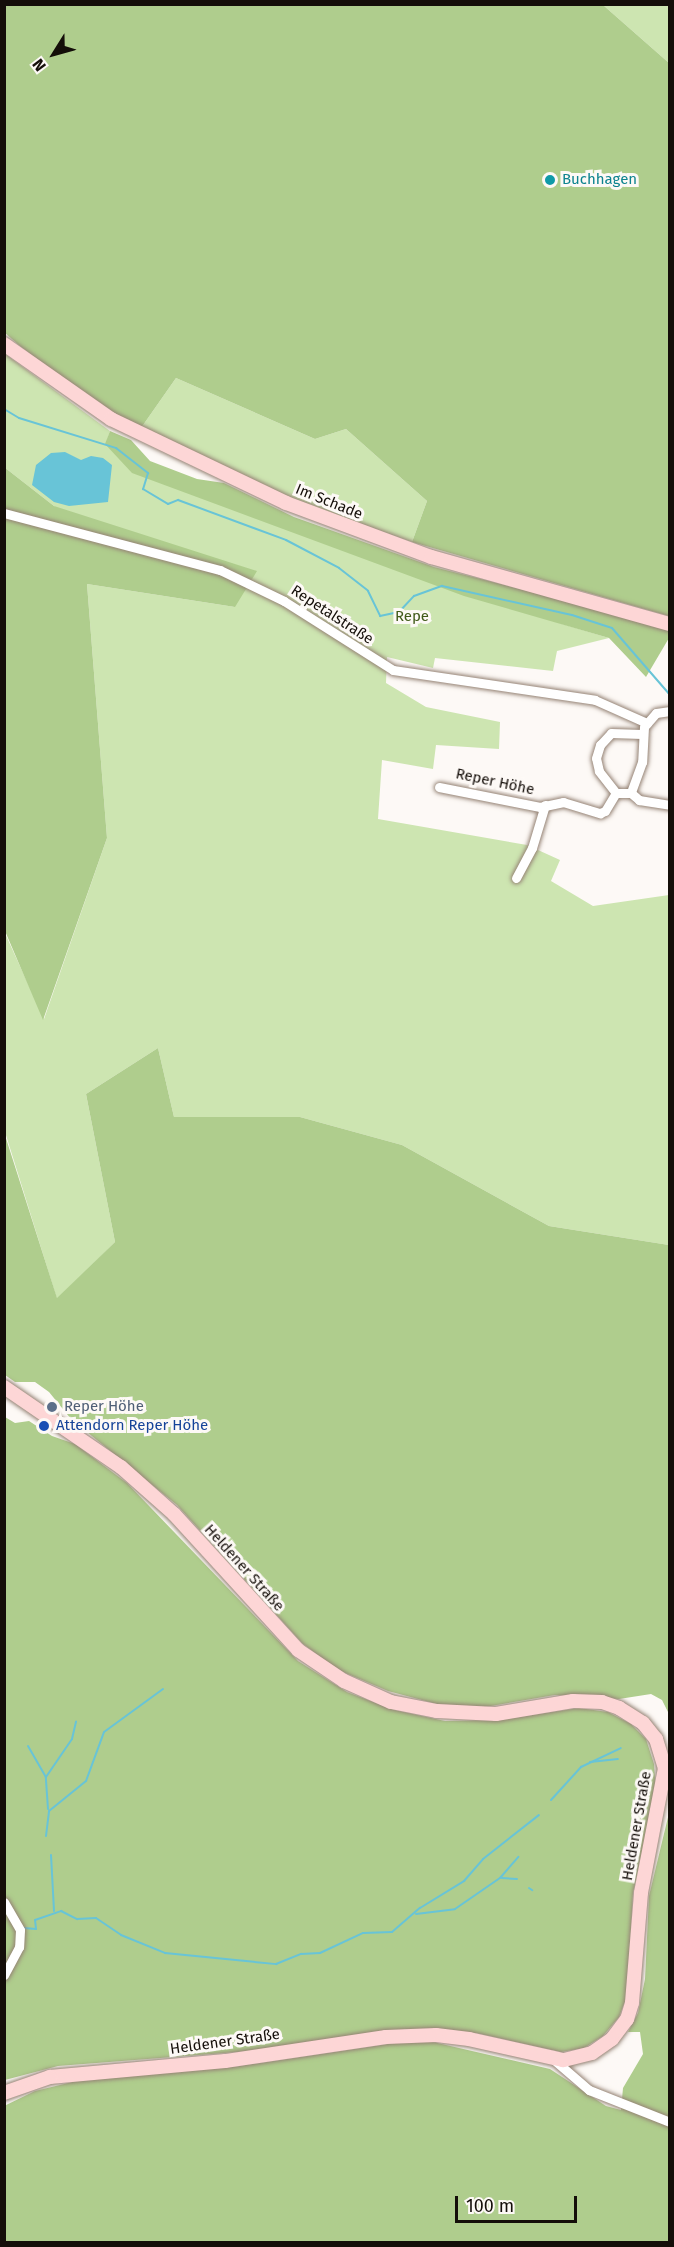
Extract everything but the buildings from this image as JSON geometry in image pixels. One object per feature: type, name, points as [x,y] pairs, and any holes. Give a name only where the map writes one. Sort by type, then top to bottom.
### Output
[{"type":"main road","name":"Im Schade","points":[[4,344],[111,420],[286,502],[431,557],[669,624]]},
{"type":"main road","name":"Heldener Straße","points":[[4,1387],[121,1467],[174,1514],[298,1650],[344,1681],[391,1702],[437,1711],[496,1714],[573,1701],[602,1702],[619,1708],[643,1723],[660,1751],[664,1788],[642,1893],[632,2003],[627,2019],[612,2039],[576,2060],[553,2059],[469,2039],[418,2034],[330,2043],[225,2061],[50,2077],[23,2084],[4,2093]]},
{"type":"street","name":"Repetalstraße","points":[[4,513],[220,570],[284,601],[393,670],[595,700],[646,723]]},
{"type":"street","points":[[631,794],[642,762],[642,734],[646,723],[656,713],[669,711]]},
{"type":"street","points":[[642,734],[611,733],[600,745],[596,765],[616,793],[631,794],[639,800],[669,805]]},
{"type":"street","name":"Reper Höhe","points":[[439,787],[545,806],[563,802],[603,813],[616,793]]},
{"type":"street","name":"Reper Höhe","points":[[516,878],[532,848],[545,806]]},
{"type":"street","points":[[4,1902],[20,1930],[19,1947],[4,1975]]},
{"type":"street","points":[[553,2059],[589,2090],[669,2122]]},
{"type":"green space","points":[[4,5],[603,5],[669,63],[669,616],[412,542],[427,501],[346,429],[315,439],[176,378],[141,428],[89,399],[4,332]]},
{"type":"green space","points":[[603,5],[669,5],[669,63]]},
{"type":"green space","points":[[5,354],[110,431],[107,440],[136,461],[562,624],[609,638],[557,651],[553,671],[435,658],[433,668],[387,657],[386,683],[426,707],[500,722],[499,749],[436,745],[433,769],[382,760],[378,819],[527,845],[560,860],[551,881],[593,906],[669,895],[669,1245],[549,1226],[402,1145],[300,1117],[174,1117],[158,1048],[86,1094],[115,1242],[57,1299],[5,1132],[4,931],[44,1019],[107,838],[87,584],[235,607],[77,524],[4,467]]},
{"type":"green space","points":[[176,378],[315,439],[346,429],[427,501],[412,542],[272,492],[141,428]]},
{"type":"green space","points":[[110,431],[131,440],[150,461],[197,479],[224,483],[294,517],[434,567],[669,629],[669,638],[646,677],[609,638],[464,596],[132,473],[105,444]]},
{"type":"green space","points":[[4,467],[54,506],[257,571],[235,607],[87,584],[107,838],[43,1020],[5,931]]},
{"type":"green space","points":[[158,1048],[174,1117],[300,1117],[402,1145],[549,1226],[669,1245],[669,1714],[662,1700],[651,1694],[619,1699],[555,1695],[485,1707],[437,1704],[388,1691],[336,1669],[302,1643],[177,1505],[71,1419],[49,1392],[35,1382],[15,1382],[5,1375],[4,1132],[57,1298],[115,1242],[86,1094]]},
{"type":"green space","points":[[5,1417],[15,1423],[29,1421],[52,1436],[75,1444],[127,1483],[298,1661],[347,1692],[394,1710],[445,1721],[499,1720],[579,1708],[608,1712],[631,1724],[646,1739],[654,1764],[656,1790],[633,1893],[627,1996],[619,2017],[603,2036],[584,2048],[561,2052],[476,2033],[406,2029],[262,2050],[58,2066],[5,2080]]},
{"type":"green space","points":[[669,1813],[669,2242],[5,2242],[4,2106],[35,2091],[89,2078],[233,2067],[402,2042],[433,2042],[550,2069],[606,2106],[621,2110],[623,2088],[643,2054],[640,2032],[628,2032],[638,2013],[645,1979],[649,1896]]},
{"type":"water","points":[[65,452],[81,460],[91,456],[103,458],[112,465],[108,502],[69,506],[54,502],[32,485],[36,465],[51,453]]},
{"type":"waterway","name":"Repe","points":[[4,409],[19,418],[116,448],[148,473],[143,489],[168,504],[178,500],[286,540],[339,568],[368,591],[380,616],[399,612],[414,596],[442,586],[572,615],[612,628],[670,695]]},
{"type":"waterway","points":[[46,1836],[49,1811],[86,1781],[104,1732],[163,1689]]},
{"type":"waterway","points":[[48,1809],[46,1777],[72,1739],[76,1721]]},
{"type":"waterway","points":[[28,1746],[46,1777]]},
{"type":"waterway","points":[[551,1800],[581,1767],[621,1748]]},
{"type":"waterway","points":[[590,1762],[618,1759]]},
{"type":"waterway","points":[[24,1928],[36,1929],[35,1920],[61,1911],[77,1919],[96,1918],[121,1935],[165,1953],[276,1964],[301,1954],[320,1953],[363,1933],[392,1932],[420,1908],[464,1881],[483,1859],[539,1815]]},
{"type":"waterway","points":[[51,1855],[54,1911]]},
{"type":"waterway","points":[[416,1914],[455,1909],[500,1878],[518,1857]]},
{"type":"waterway","points":[[502,1878],[517,1879]]},
{"type":"place","name":"Buchhagen","points":[[550,180]]},
{"type":"place","name":"Reper Höhe","points":[[52,1407]]},
{"type":"place","name":"Attendorn Reper Höhe","points":[[44,1426]]}]
